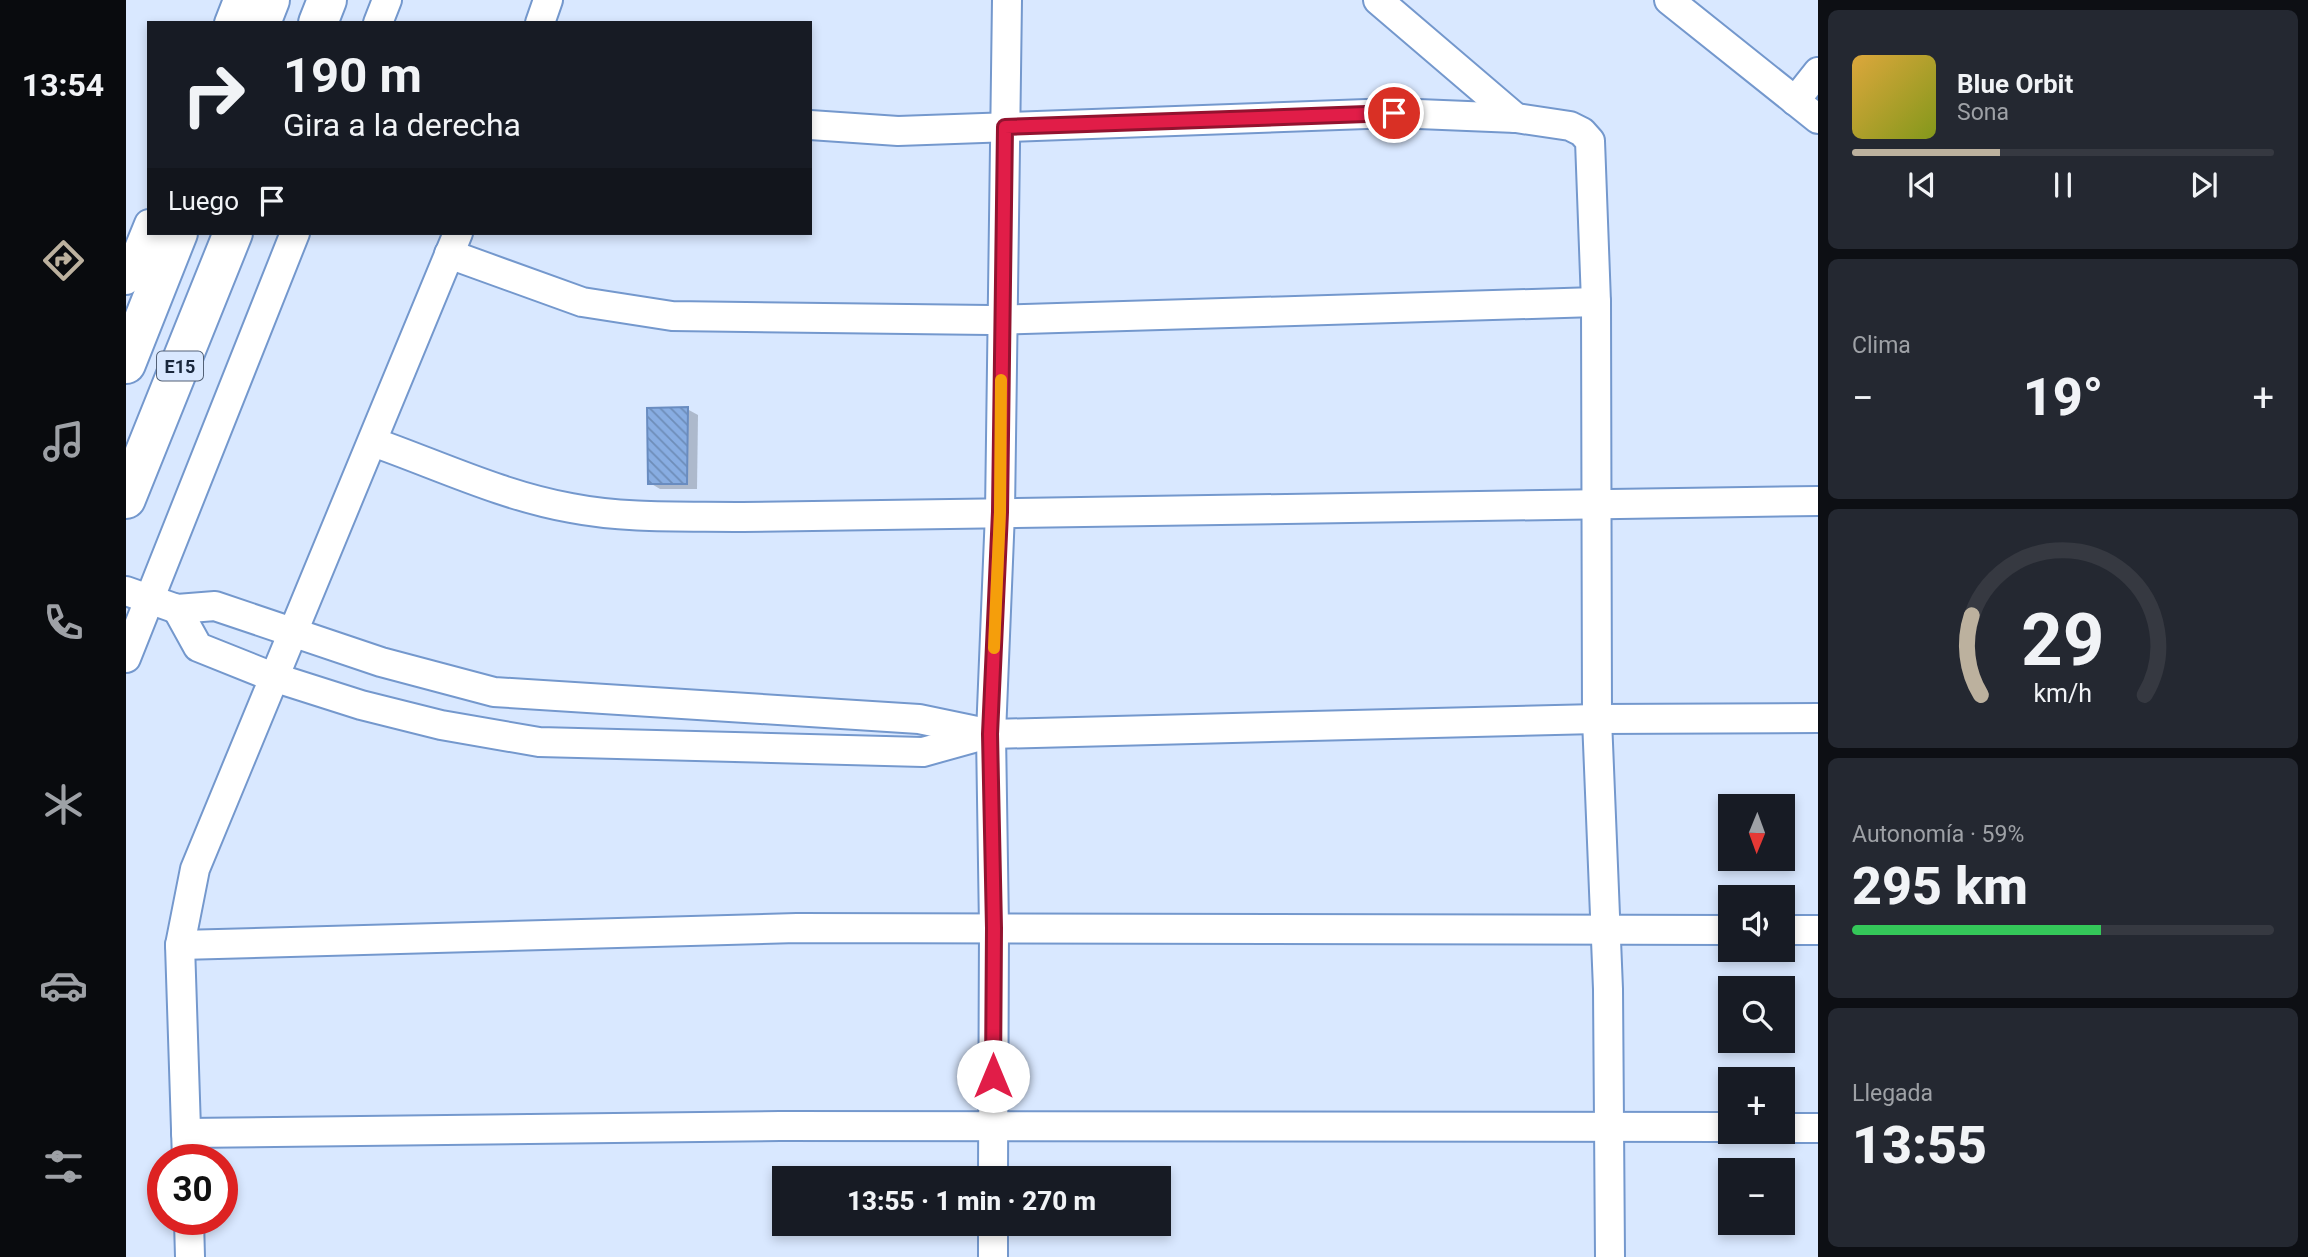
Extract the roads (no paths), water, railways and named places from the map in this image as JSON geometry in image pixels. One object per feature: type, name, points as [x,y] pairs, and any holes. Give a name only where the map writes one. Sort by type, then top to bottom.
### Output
[{"type":"highway","points":[[262,21],[270,0]]},
{"type":"highway","points":[[319,21],[327,0]]},
{"type":"highway","name":"E15","points":[[126,364],[177,235]]},
{"type":"highway","name":"E15","points":[[126,499],[232,235]]},
{"type":"street","points":[[230,21],[238,0]]},
{"type":"street","points":[[379,21],[387,0]]},
{"type":"street","points":[[541,21],[548,0]]},
{"type":"street","points":[[993,1166],[994,928],[990,734],[1000,512],[1007,0]]},
{"type":"street","points":[[1378,0],[1516,118]]},
{"type":"street","points":[[1669,0],[1818,119]]},
{"type":"street","points":[[1795,101],[1818,72]]},
{"type":"street","points":[[812,125],[898,131],[1394,113],[1516,118],[1570,126],[1582,131],[1590,141],[1595,302],[1597,719],[1605,929],[1610,1257]]},
{"type":"street","points":[[126,280],[147,229]]},
{"type":"street","points":[[126,658],[138,595],[294,235]]},
{"type":"street","points":[[186,1144],[180,945],[195,869],[454,244],[582,302],[673,316],[1002,320],[1595,302]]},
{"type":"street","points":[[373,442],[519,495],[572,509],[649,515],[743,517],[1818,501]]},
{"type":"street","points":[[138,595],[177,609],[215,606],[381,662],[494,692],[919,719],[990,734],[1597,719],[1818,718]]},
{"type":"street","points":[[177,609],[198,647],[273,677],[361,705],[442,725],[539,742],[923,752],[990,734]]},
{"type":"street","points":[[180,945],[797,928],[1718,929]]},
{"type":"street","points":[[1795,930],[1818,930]]},
{"type":"street","points":[[238,1145],[780,1126],[1718,1127]]},
{"type":"street","points":[[1795,1128],[1818,1128]]},
{"type":"street","points":[[189,1235],[190,1257]]},
{"type":"street","points":[[993,1236],[993,1257]]}]
